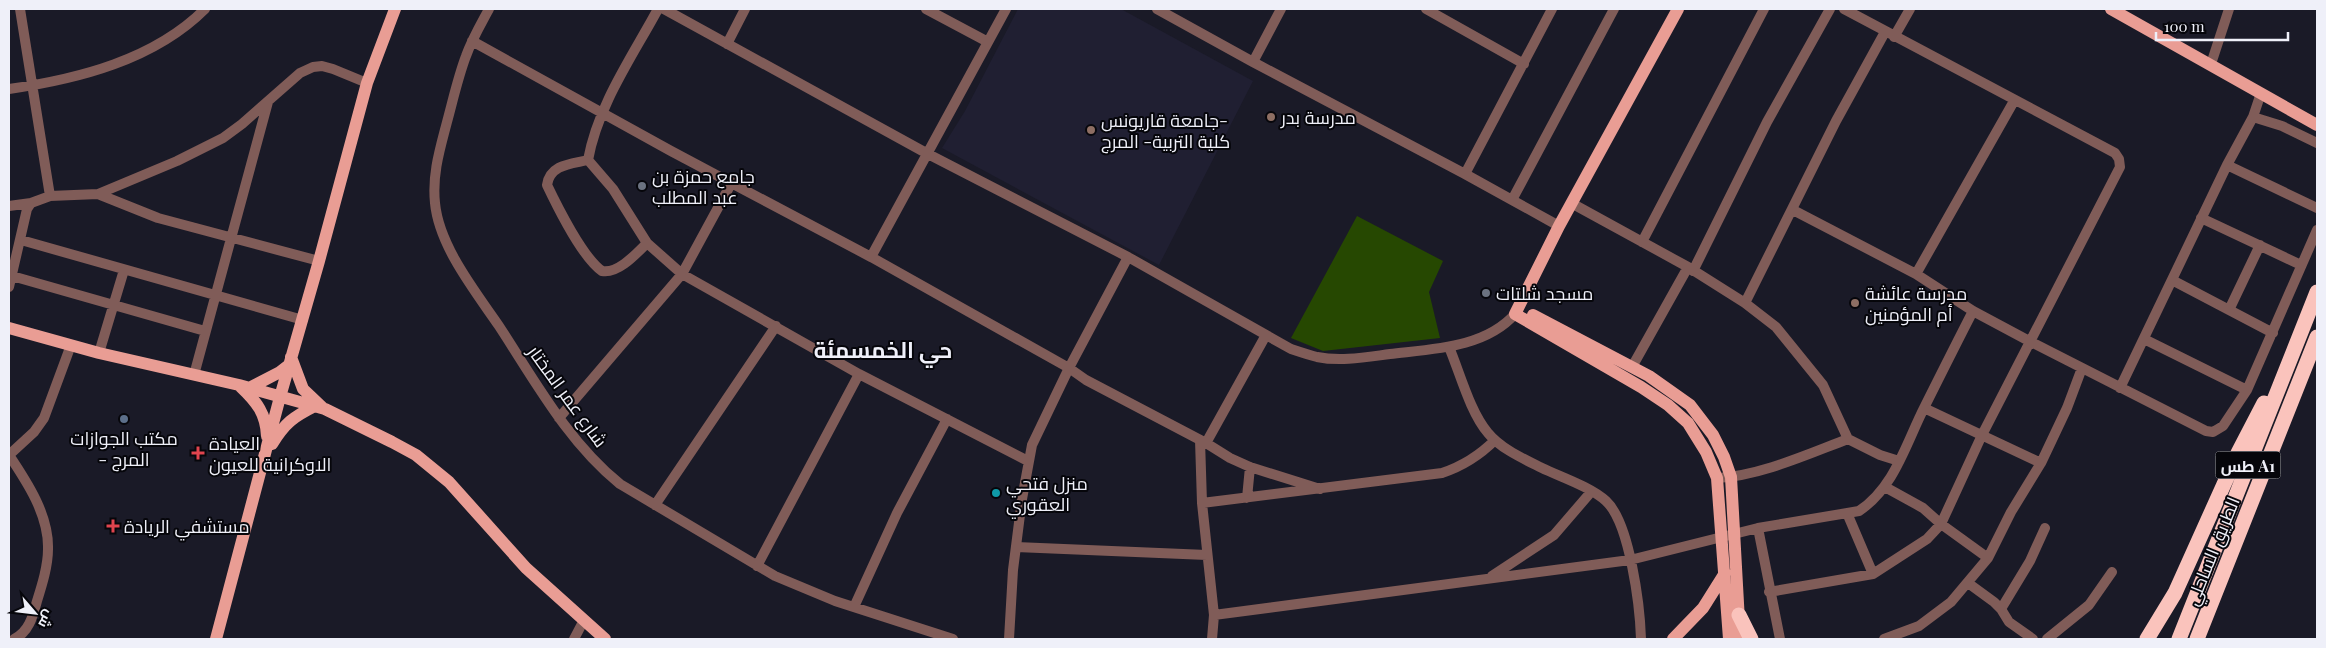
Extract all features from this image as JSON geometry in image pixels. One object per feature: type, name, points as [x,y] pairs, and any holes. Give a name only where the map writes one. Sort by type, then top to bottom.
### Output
[{"type":"highway","name":"طس A1","points":[[2179,639],[2317,292]]},
{"type":"highway","name":"الطريق الساحلي","points":[[2197,639],[2317,337]]},
{"type":"highway","points":[[2147,639],[2175,593],[2238,452],[2290,359]]},
{"type":"highway","points":[[1739,615],[1751,639]]},
{"type":"main road","points":[[216,639],[280,397],[303,320],[367,83],[395,9]]},
{"type":"main road","points":[[1516,310],[1559,226],[1678,9]]},
{"type":"main road","points":[[2111,9],[2212,64],[2317,125]]},
{"type":"main road","points":[[1516,310],[1632,367],[1671,390],[1690,405],[1713,435],[1724,457],[1731,478],[1729,536],[1725,573],[1729,639]]},
{"type":"main road","points":[[1516,310],[1641,387],[1668,405],[1688,423],[1706,452],[1717,478],[1729,536],[1739,615],[1740,639]]},
{"type":"main road","points":[[9,328],[99,353],[244,387],[320,408],[392,442],[435,470],[479,514],[526,568],[605,639]]},
{"type":"main road","points":[[244,387],[280,372],[290,361]]},
{"type":"main road","points":[[290,361],[303,389],[320,408]]},
{"type":"main road","points":[[244,387],[262,412],[267,424],[266,452]]},
{"type":"main road","points":[[266,452],[282,427],[295,417],[320,408]]},
{"type":"main road","points":[[1673,639],[1703,608],[1725,573]]},
{"type":"street","points":[[20,9],[34,86],[50,196]]},
{"type":"street","points":[[9,89],[34,86],[89,73],[137,56],[172,35],[205,9]]},
{"type":"street","name":"شارع عمر المختار","points":[[489,9],[472,41],[463,65],[435,168],[434,189],[437,217],[441,231],[460,268],[559,418],[604,472],[620,484],[757,566],[805,590],[953,639]]},
{"type":"street","points":[[588,160],[602,111],[658,9]]},
{"type":"street","points":[[664,9],[928,154],[1128,257],[1291,350],[1318,357],[1344,359],[1449,347],[1498,329],[1506,324],[1516,310]]},
{"type":"street","points":[[727,44],[745,9]]},
{"type":"street","points":[[926,9],[988,42]]},
{"type":"street","points":[[872,257],[1006,9]]},
{"type":"street","points":[[1157,9],[1559,226]]},
{"type":"street","points":[[1253,62],[1281,9]]},
{"type":"street","points":[[1426,9],[1524,64]]},
{"type":"street","points":[[1465,174],[1552,9]]},
{"type":"street","points":[[1512,200],[1614,9]]},
{"type":"street","points":[[1642,242],[1764,9]]},
{"type":"street","points":[[1632,367],[1691,269],[1767,122],[1830,9]]},
{"type":"street","points":[[1769,592],[1873,574],[1927,539],[1941,524],[1982,436],[2120,167],[2119,159],[2114,153],[1844,9]]},
{"type":"street","points":[[1894,37],[1910,9]]},
{"type":"street","points":[[2212,64],[2229,9]]},
{"type":"street","points":[[1745,303],[1836,121],[1885,32]]},
{"type":"street","points":[[472,41],[872,257],[1069,368],[1086,380],[1230,458],[1250,467],[1320,489]]},
{"type":"street","points":[[9,206],[31,203],[50,196],[98,194],[177,161],[223,138],[300,74],[313,67],[322,66],[333,69],[367,83]]},
{"type":"street","points":[[2120,388],[2227,165],[2253,118],[2261,93]]},
{"type":"street","points":[[194,375],[268,101]]},
{"type":"street","points":[[1916,274],[2014,101]]},
{"type":"street","points":[[2253,118],[2282,126],[2317,143]]},
{"type":"street","points":[[588,160],[613,189],[647,243],[682,274],[859,374],[1028,461]]},
{"type":"street","points":[[588,160],[565,164],[557,168],[550,175],[547,185],[559,210],[591,261],[602,271],[611,270],[633,256],[647,243]]},
{"type":"street","points":[[2227,165],[2317,208]]},
{"type":"street","points":[[559,418],[682,274],[732,182]]},
{"type":"street","points":[[98,194],[158,218],[319,262]]},
{"type":"street","points":[[9,287],[27,209],[31,203]]},
{"type":"street","points":[[1572,204],[1691,269],[1745,303],[1776,327],[1822,385],[1848,439],[1880,455],[1899,461]]},
{"type":"street","points":[[1793,210],[1916,274],[1974,311],[2031,342],[2206,431],[2213,432],[2223,426],[2247,390],[2317,230]]},
{"type":"street","points":[[2202,218],[2301,265]]},
{"type":"street","points":[[21,240],[303,320]]},
{"type":"street","points":[[2229,310],[2260,245]]},
{"type":"street","points":[[1009,639],[1016,547],[1032,445],[1069,368],[1128,257]]},
{"type":"street","points":[[99,353],[124,270]]},
{"type":"street","points":[[12,276],[205,332]]},
{"type":"street","points":[[2172,280],[2273,332]]},
{"type":"street","points":[[1214,615],[1630,560],[1758,528],[1859,511],[1885,487],[1974,311]]},
{"type":"street","points":[[654,505],[776,326]]},
{"type":"street","points":[[1212,639],[1214,615],[1202,503],[1203,442],[1266,335]]},
{"type":"street","points":[[2144,338],[2247,390]]},
{"type":"street","points":[[14,639],[25,632],[28,627],[40,590],[48,551],[43,518],[24,479],[9,455],[34,432],[44,418],[71,345]]},
{"type":"street","points":[[1449,347],[1477,415],[1487,433],[1516,454],[1604,499],[1612,508],[1630,560],[1641,639]]},
{"type":"street","points":[[1884,639],[1919,626],[1951,602],[1988,558],[2011,512],[2041,463],[2067,408],[2082,368]]},
{"type":"street","points":[[757,566],[859,374]]},
{"type":"street","points":[[1924,408],[2041,463]]},
{"type":"street","points":[[854,607],[897,513],[947,419]]},
{"type":"street","points":[[1717,478],[1731,478],[1792,460],[1848,439]]},
{"type":"street","points":[[1202,503],[1442,473],[1458,468],[1474,459],[1495,440]]},
{"type":"street","points":[[1247,498],[1250,467]]},
{"type":"street","points":[[1885,487],[1923,508],[1941,524],[1988,558]]},
{"type":"street","points":[[1486,579],[1526,555],[1554,535],[1591,492]]},
{"type":"street","points":[[1847,513],[1873,574]]},
{"type":"street","points":[[1758,528],[1769,592],[1780,639]]},
{"type":"street","points":[[2001,609],[2026,569],[2045,528]]},
{"type":"street","points":[[1016,547],[1207,555]]},
{"type":"street","points":[[2046,639],[2085,609],[2112,572]]},
{"type":"street","points":[[1968,583],[2001,609],[2009,622],[2033,639]]},
{"type":"street","points":[[574,639],[584,620]]},
{"type":"shaded area","name":"جامعة قاريونس- كلية التربية- المرج","points":[[1018,9],[1121,9],[1253,81],[1159,265],[942,148],[965,111]]},
{"type":"green space","points":[[1357,216],[1443,261],[1429,292],[1440,338],[1323,351],[1291,338]]},
{"type":"place","name":"مدرسة بدر","points":[[1271,117]]},
{"type":"place","name":"جامعة قاريونس- كلية التربية- المرج","points":[[1091,130]]},
{"type":"place","name":"جامع حمزة بن عبد المطلب","points":[[642,186]]},
{"type":"place","name":"مسجد شلتات","points":[[1486,293]]},
{"type":"place","name":"مدرسة عائشة أم المؤمنين","points":[[1855,303]]},
{"type":"place","name":"مكتب الجوازات - المرج","points":[[124,419]]},
{"type":"place","name":"العيادة الاوكرانية للعيون","points":[[198,453]]},
{"type":"place","name":"منزل فتحي العقوري","points":[[996,493]]},
{"type":"place","name":"مستشفي الريادة","points":[[113,526]]},
{"type":"district","name":"حي الخمسمئة","points":[[883,349]]}]
